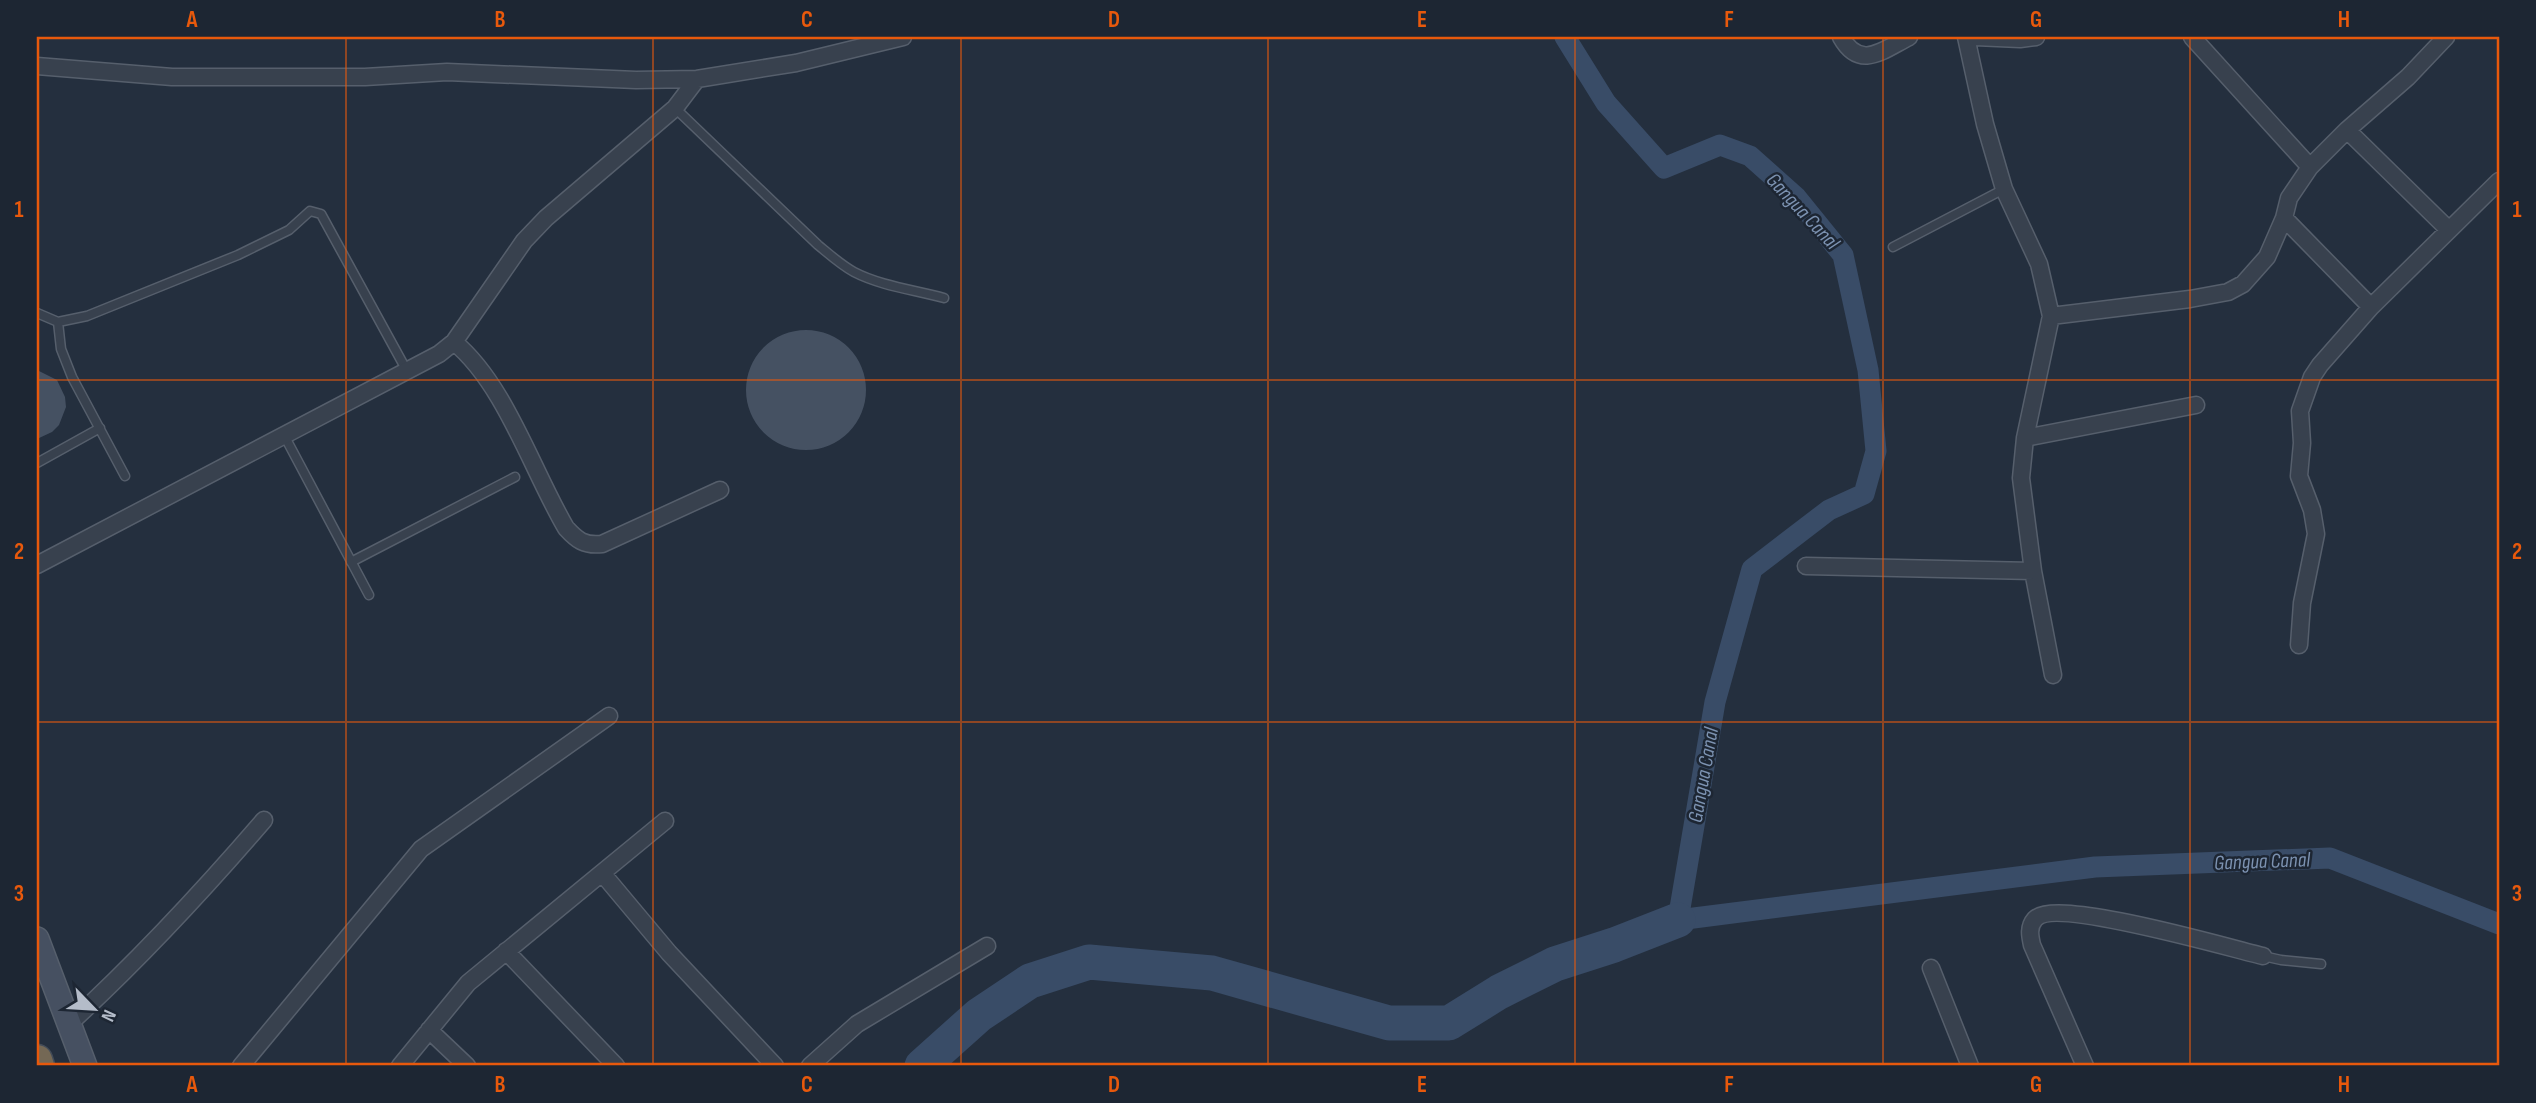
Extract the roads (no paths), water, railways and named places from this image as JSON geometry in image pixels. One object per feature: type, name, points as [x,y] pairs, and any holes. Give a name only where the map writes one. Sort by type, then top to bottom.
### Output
[{"type":"highway","points":[[37,1060],[39,1066]]},
{"type":"street","points":[[37,66],[172,77],[365,77],[447,72],[636,80],[697,79],[796,63],[903,37]]},
{"type":"street","points":[[1841,37],[1848,48],[1857,55],[1865,56],[1909,37]]},
{"type":"street","points":[[1966,37],[1985,124],[2004,190],[2039,264],[2051,316],[2025,438],[2021,478],[2033,571],[2053,675]]},
{"type":"street","points":[[1975,37],[2036,37]]},
{"type":"street","points":[[2192,37],[2310,167]]},
{"type":"street","points":[[2051,316],[2228,292],[2243,284],[2267,257],[2284,218],[2289,198],[2310,167],[2347,130],[2408,77],[2446,37]]},
{"type":"street","points":[[37,565],[439,354],[454,342],[524,241],[546,218],[675,108],[697,79]]},
{"type":"street","points":[[2347,130],[2449,230]]},
{"type":"street","points":[[2299,645],[2302,603],[2316,534],[2312,510],[2299,476],[2302,443],[2300,411],[2312,377],[2371,307],[2499,181]]},
{"type":"street","points":[[2284,218],[2371,307]]},
{"type":"street","points":[[454,342],[479,366],[495,391],[562,521],[576,539],[584,543],[602,544],[720,490]]},
{"type":"street","points":[[2025,438],[2196,405]]},
{"type":"street","points":[[1806,566],[2033,571]]},
{"type":"street","points":[[241,1066],[421,849],[609,716]]},
{"type":"street","points":[[69,1024],[147,950],[203,891],[264,820]]},
{"type":"street","points":[[400,1066],[468,983],[665,821]]},
{"type":"street","points":[[602,873],[669,953],[775,1066]]},
{"type":"street","points":[[2085,1066],[2032,945],[2029,933],[2035,919],[2043,914],[2061,912],[2107,918],[2263,956]]},
{"type":"street","points":[[37,939],[85,1066]]},
{"type":"street","points":[[810,1066],[857,1024],[987,946]]},
{"type":"street","points":[[506,951],[616,1066]]},
{"type":"street","points":[[1931,968],[1970,1066]]},
{"type":"street","points":[[429,1030],[467,1066]]},
{"type":"lane","points":[[675,108],[818,246],[839,262],[854,272],[873,279],[944,298]]},
{"type":"lane","points":[[1893,247],[2004,190]]},
{"type":"lane","points":[[37,313],[58,322],[87,316],[238,255],[289,230],[310,211],[321,214],[407,371]]},
{"type":"lane","points":[[58,322],[61,349],[72,377],[125,476]]},
{"type":"lane","points":[[37,463],[100,428]]},
{"type":"lane","points":[[285,437],[369,596]]},
{"type":"lane","points":[[351,562],[515,477]]},
{"type":"lane","points":[[2263,956],[2321,964]]},
{"type":"waterway","name":"Gangua Canal","points":[[1565,37],[1606,103],[1664,168],[1720,145],[1750,156],[1796,197],[1843,255],[1868,370],[1876,451],[1864,494],[1829,510],[1752,569],[1715,702],[1678,920],[2095,867],[2330,858],[2499,924]]},
{"type":"waterway","points":[[922,1066],[979,1015],[1030,981],[1089,962],[1212,973],[1389,1023],[1449,1023],[1499,992],[1555,964],[1678,920]]}]
